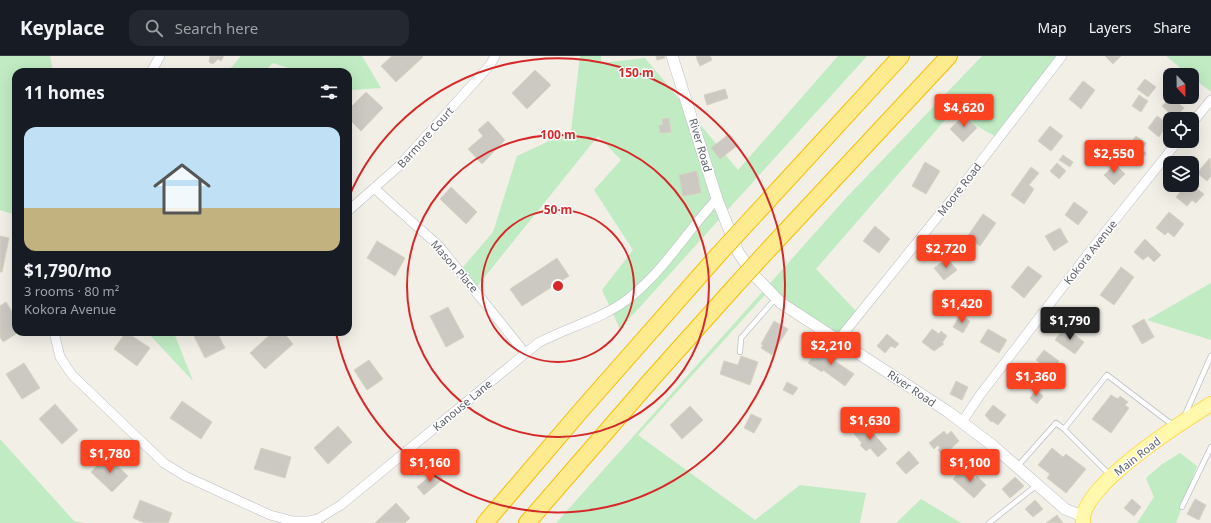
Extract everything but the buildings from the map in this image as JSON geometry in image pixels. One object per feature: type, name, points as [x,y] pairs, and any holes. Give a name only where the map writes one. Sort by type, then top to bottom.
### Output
[{"type":"highway","points":[[485,523],[578,414],[718,255],[901,56]]},
{"type":"highway","points":[[527,523],[602,435],[769,248],[949,56]]},
{"type":"highway","points":[[539,523],[602,435]]},
{"type":"main road","name":"Main Road","points":[[1083,519],[1093,496],[1111,476],[1179,425],[1211,404]]},
{"type":"street","points":[[153,68],[160,56]]},
{"type":"street","name":"Barmore Court","points":[[352,208],[404,160],[496,56]]},
{"type":"street","name":"River Road","points":[[672,56],[717,199],[732,238],[744,262],[753,274],[781,303],[839,339],[962,422],[1065,509],[1083,519]]},
{"type":"street","name":"Moore Road","points":[[839,339],[952,199],[1062,56]]},
{"type":"street","points":[[1199,115],[1211,100]]},
{"type":"street","name":"Kokora Avenue","points":[[962,422],[980,395],[1071,275],[1172,148]]},
{"type":"street","name":"Mason Place","points":[[375,188],[439,246],[525,353]]},
{"type":"street","name":"Kanouse Lane","points":[[55,336],[60,357],[72,375],[164,463],[185,476],[270,515],[282,519],[302,522],[318,519],[341,505],[525,353],[551,336],[598,316],[628,299],[644,286],[673,253],[701,216],[717,199]]},
{"type":"lane","points":[[740,352],[741,338],[776,298]]},
{"type":"lane","points":[[1064,429],[1107,375],[1179,425],[1211,356]]},
{"type":"lane","points":[[1017,467],[1056,423],[1064,429],[1111,476]]},
{"type":"lane","points":[[1182,507],[1211,447]]},
{"type":"lane","points":[[989,523],[1037,485]]},
{"type":"green space","points":[[0,56],[50,56],[52,68],[12,68],[12,214],[0,210]]},
{"type":"green space","points":[[241,56],[362,56],[381,88],[352,90],[352,68],[288,68],[273,63],[268,68],[231,68]]},
{"type":"green space","points":[[580,56],[601,56],[601,63],[645,58],[738,170],[838,56],[867,56],[620,329],[602,290],[633,250],[594,190],[621,160],[598,136],[475,289],[458,273],[493,232],[517,156],[571,131]]},
{"type":"green space","points":[[982,56],[1064,56],[998,138],[952,112],[816,269],[856,311],[834,341],[765,295],[638,435],[755,520],[800,485],[866,493],[860,523],[556,523],[847,197]]},
{"type":"green space","points":[[1166,56],[1211,56],[1211,92],[1199,83],[1199,68],[1181,68]]},
{"type":"green space","points":[[1211,283],[1211,340],[1147,320]]},
{"type":"green space","points":[[151,336],[175,336],[193,381]]},
{"type":"green space","points":[[0,439],[74,521],[84,523],[0,523]]},
{"type":"green space","points":[[1180,453],[1197,466],[1176,523],[1137,523],[1154,497],[1146,478],[1161,465]]},
{"type":"green space","points":[[921,499],[961,523],[896,523]]}]
